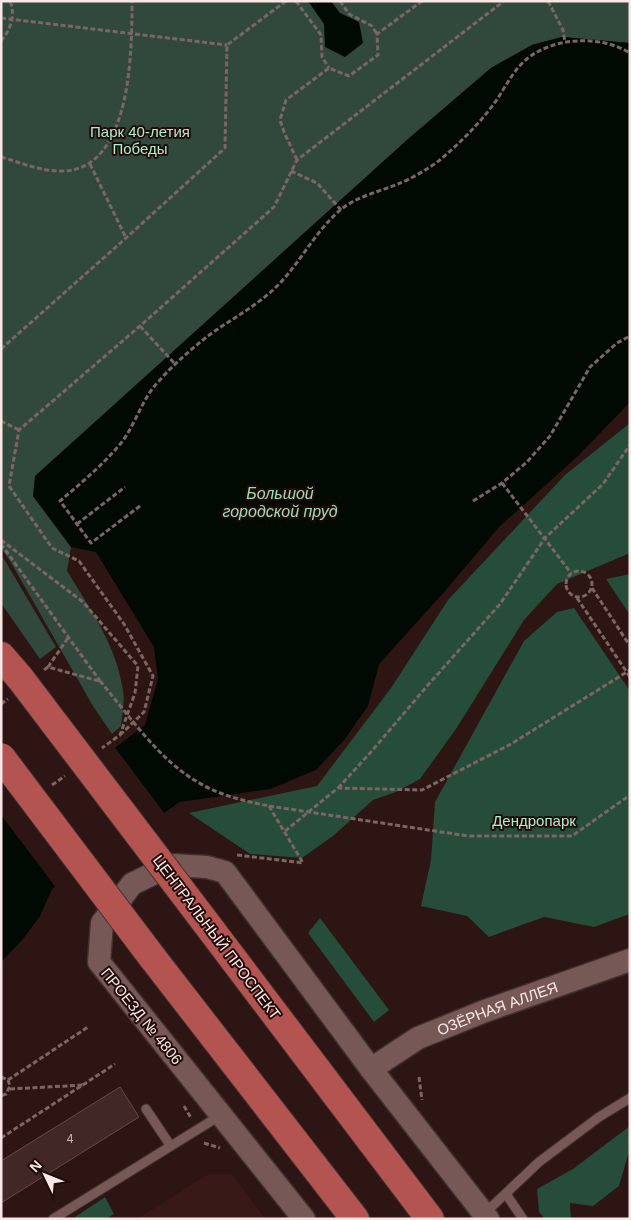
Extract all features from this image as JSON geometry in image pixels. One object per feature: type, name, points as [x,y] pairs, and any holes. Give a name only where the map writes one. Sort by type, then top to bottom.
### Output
[{"type":"main road","name":"ЦЕНТРАЛЬНЫЙ ПРОСПЕКТ","points":[[1,656],[20,678],[430,1219]]},
{"type":"main road","points":[[1,757],[152,957],[355,1219]]},
{"type":"street","name":"ПРОЕЗД № 4806","points":[[304,1219],[99,962],[102,923],[132,884],[172,865],[207,866],[225,872],[371,1069],[486,1216]]},
{"type":"street","name":"ОЗЁРНАЯ АЛЛЕЯ","points":[[371,1069],[418,1038],[485,1011],[630,960]]},
{"type":"lane","points":[[486,1216],[539,1162],[599,1117],[630,1098]]},
{"type":"lane","points":[[146,1109],[170,1145]]},
{"type":"lane","points":[[53,1219],[220,1115]]},
{"type":"lane","points":[[506,1194],[523,1219]]},
{"type":"path","points":[[1,41],[9,30],[12,20],[10,1]]},
{"type":"path","points":[[1,156],[41,170],[66,171],[90,164],[105,149],[118,126],[126,86],[132,1]]},
{"type":"path","points":[[1,18],[131,32],[227,45],[286,1]]},
{"type":"path","points":[[296,1],[321,35],[322,58],[330,68],[349,76],[378,55],[377,34],[372,26],[349,14],[340,1]]},
{"type":"path","points":[[377,34],[422,1]]},
{"type":"path","points":[[97,752],[120,735],[144,712],[154,676],[124,624],[79,561],[52,548],[9,486],[19,430],[274,207],[297,160],[504,1]]},
{"type":"path","points":[[548,1],[563,30],[565,42]]},
{"type":"path","points":[[140,506],[92,543],[60,501],[94,472],[121,442],[156,383],[204,339],[272,291],[291,271],[330,220],[340,210],[353,201],[400,183],[438,161],[472,132],[515,71],[528,58],[545,48],[565,42],[593,42],[621,48],[630,53]]},
{"type":"path","points":[[1,349],[225,148],[227,45]]},
{"type":"path","points":[[297,160],[280,120],[286,100],[330,68]]},
{"type":"path","points":[[90,164],[126,238]]},
{"type":"path","points":[[290,171],[317,184],[340,210]]},
{"type":"path","points":[[140,326],[175,364]]},
{"type":"path","points":[[473,502],[502,483],[526,462],[550,436],[590,367],[617,343],[630,336]]},
{"type":"path","points":[[1,421],[19,430]]},
{"type":"path","points":[[285,831],[338,788],[372,752],[500,604],[545,538],[603,484],[630,445]]},
{"type":"path","points":[[502,483],[571,573]]},
{"type":"path","points":[[77,524],[125,487]]},
{"type":"path","points":[[1,540],[83,602],[138,666],[135,693],[120,735]]},
{"type":"path","points":[[1,544],[100,681],[159,751],[184,773],[215,791],[237,799],[269,806],[468,836],[572,836],[630,795]]},
{"type":"path","points":[[577,570],[584,571],[592,581],[592,588],[584,597],[577,598],[571,596],[565,584],[566,578],[577,570]]},
{"type":"path","points":[[592,588],[630,646]]},
{"type":"path","points":[[577,598],[628,671],[630,677]]},
{"type":"path","points":[[48,667],[68,638]]},
{"type":"path","points":[[338,788],[422,790],[511,744],[628,671]]},
{"type":"path","points":[[44,791],[67,774]]},
{"type":"path","points":[[237,855],[304,863],[269,806]]},
{"type":"path","points":[[8,1080],[88,1027]]},
{"type":"path","points":[[1,1138],[115,1064]]},
{"type":"path","points":[[1,1077],[8,1080]]},
{"type":"path","points":[[8,1080],[10,1089]]},
{"type":"path","points":[[1,1096],[10,1089],[84,1085]]},
{"type":"path","points":[[195,1145],[203,1142],[228,1150]]},
{"type":"shaded area","points":[[207,1175],[233,1175],[265,1219],[137,1219]]},
{"type":"green space","name":"Парк 40-летия Победы","points":[[1,1],[630,1],[630,43],[562,37],[532,45],[491,68],[407,140],[36,476],[33,496],[71,547],[67,571],[109,643],[120,674],[124,700],[121,726],[112,734],[93,706],[1,548]]},
{"type":"green space","points":[[630,423],[630,553],[557,584],[524,620],[456,729],[420,779],[396,792],[373,800],[333,836],[302,858],[250,854],[189,813],[317,786],[391,688],[448,600],[565,475]]},
{"type":"green space","points":[[1,554],[56,647],[40,659],[1,603]]},
{"type":"green space","points":[[630,574],[630,615],[606,579]]},
{"type":"green space","name":"Дендропарк","points":[[574,608],[630,691],[630,914],[594,927],[544,917],[489,937],[467,916],[421,906],[431,860],[435,802],[524,641],[557,612]]},
{"type":"green space","points":[[320,918],[389,1010],[374,1022],[308,933]]},
{"type":"green space","points":[[630,1126],[630,1148],[619,1186],[593,1206],[570,1203],[571,1219],[545,1219],[539,1212],[537,1189],[573,1169]]},
{"type":"green space","points":[[105,1197],[114,1214],[106,1219],[72,1219]]},
{"type":"water","points":[[308,1],[331,1],[340,13],[359,22],[363,43],[345,57],[325,47],[324,24]]},
{"type":"water","name":"Большой городской пруд","points":[[562,37],[630,43],[630,402],[578,456],[499,527],[445,591],[379,664],[368,706],[345,739],[316,770],[270,789],[180,802],[52,889],[40,916],[23,939],[1,962],[1,810],[35,809],[145,725],[158,679],[154,647],[96,552],[71,547],[33,496],[35,476],[407,140],[491,68],[532,45]]},
{"type":"pier","points":[[114,746],[165,814],[57,889],[1,815],[1,807],[34,807]]},
{"type":"building","points":[[120,1087],[139,1117],[1,1203],[1,1161]]}]
